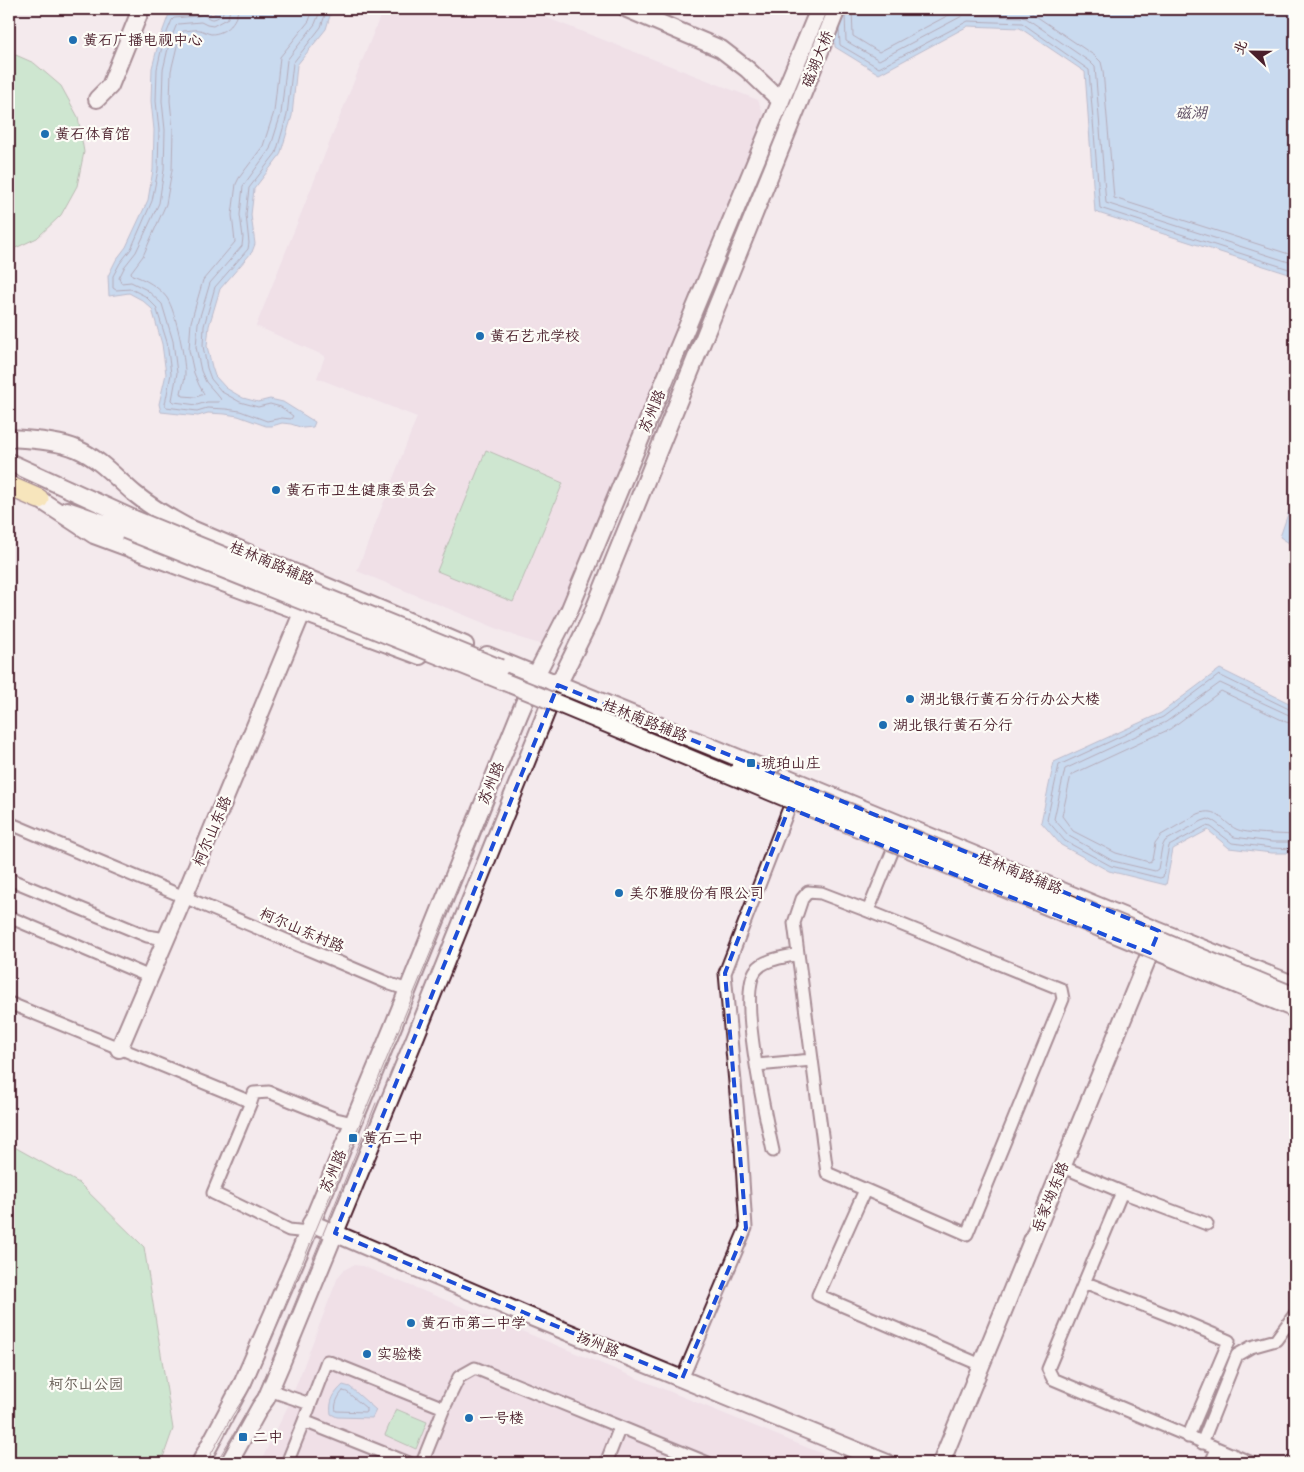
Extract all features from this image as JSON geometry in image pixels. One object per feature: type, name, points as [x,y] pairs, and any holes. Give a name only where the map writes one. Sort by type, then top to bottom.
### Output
[{"type":"main road","points":[[97,99],[110,86],[141,9]]},
{"type":"main road","points":[[627,9],[721,49],[747,69],[781,101]]},
{"type":"main road","name":"磁湖大桥","points":[[781,101],[819,9]]},
{"type":"main road","name":"磁湖大桥","points":[[796,109],[837,9]]},
{"type":"main road","name":"苏州路","points":[[200,1463],[243,1382],[310,1227],[536,675],[569,611],[781,101]]},
{"type":"main road","name":"苏州路","points":[[229,1463],[270,1390],[549,706],[590,622],[796,109]]},
{"type":"main road","name":"桂林南路辅路","points":[[9,438],[44,442],[76,449],[105,466],[160,513],[187,527],[558,685],[1295,985]]},
{"type":"main road","points":[[9,462],[130,524],[1295,1009]]},
{"type":"main road","points":[[9,486],[40,499],[130,524],[555,691],[1295,996]]},
{"type":"main road","name":"桂林南路辅路","points":[[40,499],[94,535],[527,697],[789,808],[1150,953],[1295,1015]]},
{"type":"main road","name":"柯尔山东路","points":[[119,1049],[302,613]]},
{"type":"main road","name":"岳家坳东路","points":[[941,1463],[1160,931]]},
{"type":"main road","name":"扬州路","points":[[310,1227],[335,1233],[526,1315],[887,1463]]},
{"type":"street","points":[[682,1379],[746,1228],[741,1148],[725,973],[789,808]]},
{"type":"street","name":"柯尔山东村路","points":[[9,823],[408,990]]},
{"type":"street","points":[[868,911],[893,850]]},
{"type":"street","points":[[9,879],[148,936],[166,939]]},
{"type":"street","points":[[808,892],[822,893],[868,911],[1061,989],[1063,999],[967,1234],[827,1174],[794,923],[802,899],[808,892]]},
{"type":"street","points":[[9,917],[150,977]]},
{"type":"street","points":[[773,1151],[761,1098],[749,1017],[749,985],[756,970],[770,960],[798,954]]},
{"type":"street","points":[[9,1004],[251,1102]]},
{"type":"street","points":[[756,1065],[812,1060]]},
{"type":"street","points":[[310,1227],[289,1230],[213,1193],[254,1093],[270,1092],[336,1120],[353,1123]]},
{"type":"street","points":[[1063,1167],[1122,1192],[1207,1224]]},
{"type":"street","points":[[865,1190],[818,1295],[981,1365]]},
{"type":"street","points":[[1122,1192],[1048,1368],[1053,1379],[1188,1436],[1216,1449],[1233,1460],[1252,1463]]},
{"type":"street","points":[[1084,1282],[1229,1341],[1251,1347]]},
{"type":"street","points":[[1202,1443],[1237,1355],[1251,1347],[1276,1340],[1295,1314]]},
{"type":"street","points":[[1188,1436],[1229,1341]]},
{"type":"street","points":[[287,1463],[328,1361],[444,1408]]},
{"type":"street","points":[[422,1463],[444,1408],[459,1377],[475,1368],[708,1463]]},
{"type":"street","points":[[270,1390],[310,1404]]},
{"type":"street","points":[[304,1421],[410,1463]]},
{"type":"street","points":[[606,1463],[620,1427]]},
{"type":"street","points":[[1211,1463],[1216,1449]]},
{"type":"highlighted area","points":[[558,685],[1159,931],[1150,953],[789,808],[725,973],[746,1228],[682,1379],[335,1233]]},
{"type":"shaded area","name":"黄石艺术学校","points":[[383,9],[524,9],[758,100],[768,126],[547,646],[523,639],[357,571],[417,417],[317,378],[325,356],[256,326]]},
{"type":"shaded area","name":"黄石市第二中学","points":[[353,1265],[362,1266],[845,1463],[260,1463],[289,1404],[338,1277],[344,1270]]},
{"type":"green space","name":"黄石体育馆","points":[[9,52],[34,63],[61,86],[78,117],[84,152],[77,186],[61,215],[37,238],[9,251]]},
{"type":"green space","points":[[486,450],[563,483],[513,602],[437,571]]},
{"type":"green space","name":"柯尔山公园","points":[[9,1144],[79,1183],[144,1247],[173,1429],[161,1463],[9,1463]]},
{"type":"green space","points":[[396,1409],[427,1422],[416,1449],[385,1435]]},
{"type":"water","points":[[223,9],[332,9],[326,29],[297,65],[292,116],[280,155],[254,189],[251,215],[255,244],[252,252],[220,289],[209,326],[207,346],[215,376],[226,388],[243,398],[258,402],[270,399],[283,402],[315,422],[313,427],[303,428],[282,423],[266,426],[238,416],[225,414],[208,413],[198,416],[161,412],[159,404],[166,374],[162,344],[152,309],[142,300],[129,293],[109,296],[108,276],[116,260],[126,247],[148,200],[153,170],[152,68],[169,14],[206,10],[212,15]]},
{"type":"water","name":"磁湖","points":[[834,9],[1295,9],[1295,276],[1095,212],[1085,72],[1020,28],[968,26],[879,74],[835,47]]},
{"type":"water","points":[[1289,511],[1295,511],[1295,547],[1280,537]]},
{"type":"water","points":[[1220,669],[1295,706],[1295,853],[1272,853],[1229,848],[1208,830],[1173,849],[1166,885],[1109,871],[1061,845],[1041,822],[1054,762],[1161,713]]},
{"type":"water","points":[[343,1385],[350,1387],[376,1410],[372,1418],[337,1417],[331,1414],[333,1398]]},
{"type":"tram line","points":[[206,1463],[232,1416],[251,1387],[535,700],[541,693],[548,692],[564,697],[1057,901],[1295,997]]},
{"type":"tram line","points":[[216,1463],[259,1392],[376,1103]]},
{"type":"place","name":"黄石广播电视中心","points":[[73,40]]},
{"type":"place","name":"黄石体育馆","points":[[45,134]]},
{"type":"place","name":"黄石艺术学校","points":[[480,336]]},
{"type":"place","name":"黄石市卫生健康委员会","points":[[276,490]]},
{"type":"place","name":"湖北银行黄石分行办公大楼","points":[[910,699]]},
{"type":"place","name":"湖北银行黄石分行","points":[[883,725]]},
{"type":"place","name":"琥珀山庄","points":[[751,763]]},
{"type":"place","name":"美尔雅股份有限公司","points":[[619,893]]},
{"type":"place","name":"黄石二中","points":[[353,1138]]},
{"type":"place","name":"黄石市第二中学","points":[[411,1323]]},
{"type":"place","name":"实验楼","points":[[367,1354]]},
{"type":"place","name":"一号楼","points":[[469,1418]]},
{"type":"place","name":"二中","points":[[243,1437]]}]
